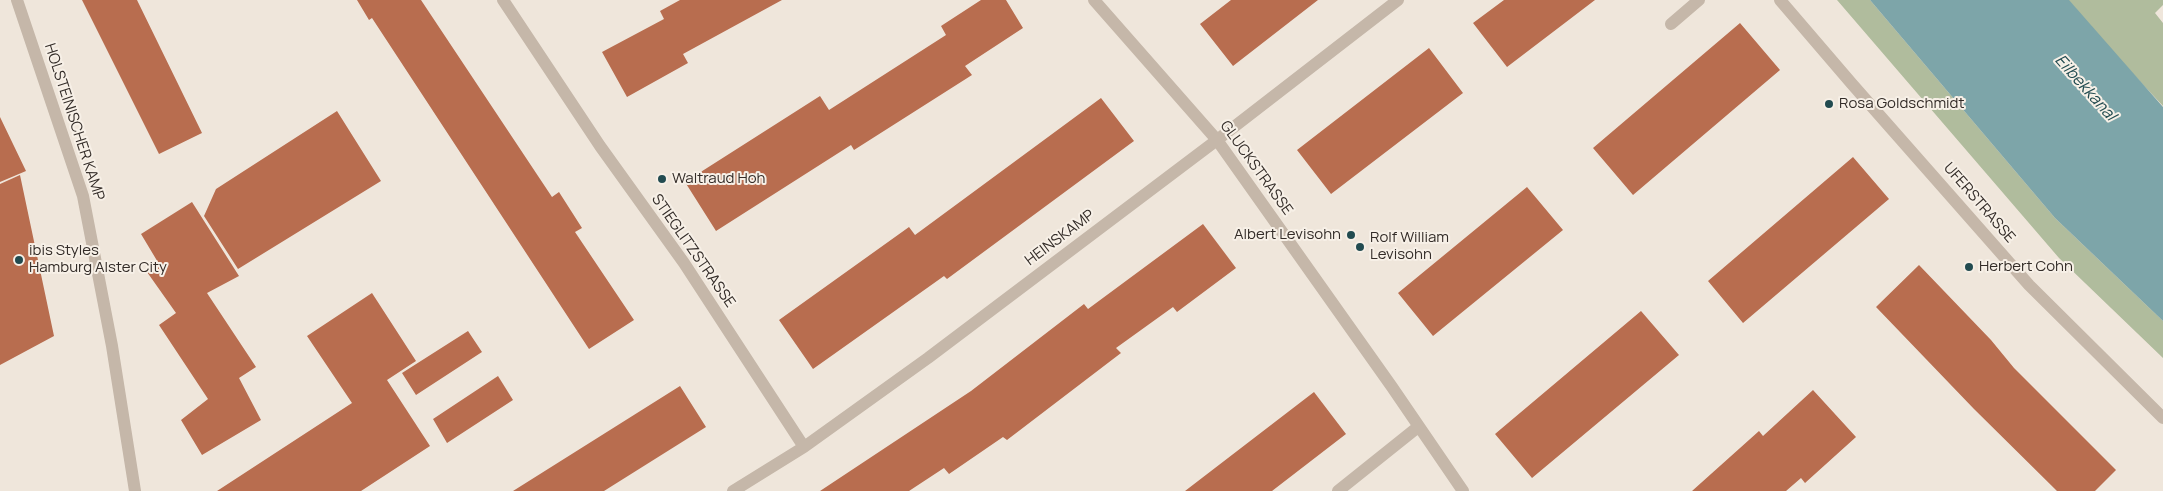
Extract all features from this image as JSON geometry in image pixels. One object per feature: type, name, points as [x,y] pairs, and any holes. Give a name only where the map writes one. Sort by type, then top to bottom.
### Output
[{"type":"street","name":"HOLSTEINISCHER KAMP","points":[[17,0],[83,196],[112,346],[136,491]]},
{"type":"street","name":"STIEGLITZSTRASSE","points":[[503,0],[600,146],[684,263],[804,447]]},
{"type":"street","name":"GLUCKSTRASSE","points":[[1094,0],[1217,140],[1463,491]]},
{"type":"street","name":"HEINSKAMP","points":[[733,491],[804,447],[928,358],[1217,140],[1398,0]]},
{"type":"street","points":[[1671,24],[1699,0]]},
{"type":"street","name":"UFERSTRASSE","points":[[1780,0],[2029,285],[2163,418]]},
{"type":"street","points":[[1338,491],[1418,427]]},
{"type":"green space","points":[[1837,0],[1870,0],[2055,218],[2163,321],[2163,358],[2059,258]]},
{"type":"green space","points":[[2064,0],[2163,0],[2163,5],[2155,13],[2163,23],[2163,106]]},
{"type":"water","name":"Eilbekkanal","points":[[1870,0],[2069,0],[2163,107],[2163,321],[2055,218]]},
{"type":"building","points":[[82,0],[137,0],[202,133],[159,154]]},
{"type":"building","points":[[357,0],[421,0],[552,197],[559,192],[582,228],[575,232],[634,320],[589,349],[372,18],[369,20]]},
{"type":"building","points":[[680,0],[782,0],[683,54],[688,63],[627,97],[602,52],[664,19],[660,11]]},
{"type":"building","points":[[981,0],[1006,0],[1023,28],[965,66],[972,75],[854,150],[851,145],[716,231],[685,182],[820,96],[829,110],[946,35],[941,26]]},
{"type":"building","points":[[1231,0],[1318,0],[1233,66],[1200,24]]},
{"type":"building","points":[[1504,0],[1595,0],[1507,67],[1473,23]]},
{"type":"building","points":[[1740,23],[1780,70],[1633,195],[1593,148]]},
{"type":"building","points":[[1429,48],[1463,93],[1331,194],[1297,150]]},
{"type":"building","points":[[1101,98],[1134,141],[947,279],[944,276],[813,369],[779,320],[909,227],[915,235]]},
{"type":"building","points":[[337,111],[381,181],[238,269],[204,216],[216,189]]},
{"type":"building","points":[[0,117],[26,171],[0,182]]},
{"type":"building","points":[[1853,157],[1889,199],[1743,323],[1708,281]]},
{"type":"building","name":"ibis Styles Hamburg Alster City","points":[[20,175],[54,336],[0,365],[0,184]]},
{"type":"building","points":[[1527,187],[1563,230],[1433,336],[1398,293]]},
{"type":"building","points":[[192,202],[239,276],[207,293],[256,367],[239,378],[261,420],[202,455],[181,420],[208,399],[159,325],[176,313],[147,272],[159,264],[141,234]]},
{"type":"building","points":[[1203,224],[1236,268],[1177,312],[1173,307],[1116,348],[1121,353],[1007,440],[1003,437],[949,474],[944,468],[909,491],[820,491],[971,391],[1084,304],[1088,309]]},
{"type":"building","points":[[1919,265],[1991,340],[2014,368],[2116,470],[2095,491],[2057,491],[1974,409],[1876,307]]},
{"type":"building","points":[[372,293],[416,361],[387,380],[430,446],[361,491],[217,491],[352,403],[307,336]]},
{"type":"building","points":[[1641,311],[1679,355],[1532,478],[1495,434]]},
{"type":"building","points":[[468,331],[482,352],[416,395],[402,373]]},
{"type":"building","points":[[498,376],[513,400],[447,443],[433,419]]},
{"type":"building","points":[[680,386],[706,427],[604,491],[513,491]]},
{"type":"building","points":[[1813,390],[1856,437],[1805,483],[1801,478],[1786,491],[1692,491],[1759,431],[1763,436]]},
{"type":"building","points":[[1314,392],[1346,434],[1272,491],[1185,491]]},
{"type":"place","name":"Rosa Goldschmidt","points":[[1829,104]]},
{"type":"place","name":"Waltraud Hoh","points":[[662,179]]},
{"type":"place","name":"Albert Levisohn","points":[[1351,235]]},
{"type":"place","name":"Rolf William Levisohn","points":[[1360,247]]},
{"type":"place","name":"ibis Styles Hamburg Alster City","points":[[19,260]]},
{"type":"place","name":"Herbert Cohn","points":[[1969,267]]}]
